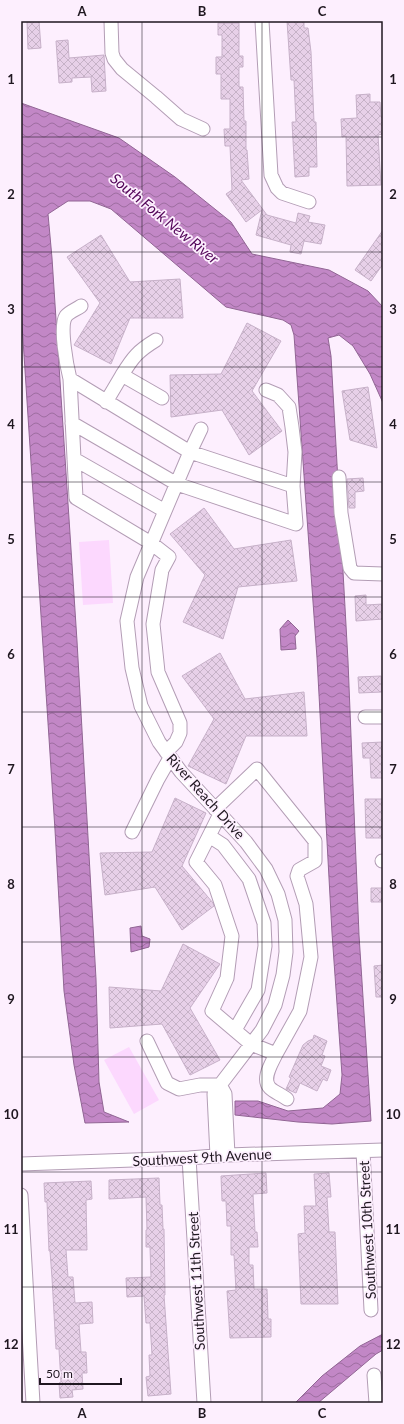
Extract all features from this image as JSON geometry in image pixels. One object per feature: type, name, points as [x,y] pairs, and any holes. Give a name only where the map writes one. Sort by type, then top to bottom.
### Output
[{"type":"street","points":[[111,21],[112,53],[114,59],[122,70],[133,77],[181,119],[203,129]]},
{"type":"street","points":[[262,21],[271,175],[277,188],[282,193],[309,202]]},
{"type":"street","points":[[81,306],[66,315],[63,322],[65,350],[70,379],[76,498],[151,543],[169,557],[162,570],[153,624],[158,672],[180,723],[180,733],[132,832]]},
{"type":"street","points":[[106,402],[133,357],[141,349],[156,340]]},
{"type":"street","points":[[122,375],[162,398]]},
{"type":"street","points":[[70,379],[190,452],[293,486]]},
{"type":"street","points":[[72,423],[177,484],[296,524],[293,486],[295,452],[289,407],[278,395],[266,390]]},
{"type":"street","name":"River Reach Drive","points":[[201,429],[137,577],[128,621],[132,668],[141,706],[159,742],[181,772],[246,842],[266,869],[278,894],[285,920],[286,952],[283,975],[275,1005],[262,1030],[220,1085]]},
{"type":"street","points":[[74,459],[165,511]]},
{"type":"street","points":[[339,477],[341,513],[350,568],[354,573],[383,574]]},
{"type":"street","points":[[365,717],[383,717]]},
{"type":"street","points":[[276,1054],[251,1044],[212,1011],[227,978],[232,936],[214,885],[196,862],[218,812],[257,769],[315,841],[315,861],[300,870],[297,876],[306,904],[311,957],[300,1011],[276,1054],[266,1078],[270,1088],[287,1098]]},
{"type":"street","points":[[208,836],[223,845],[249,879],[264,923],[265,946],[258,990],[235,1030]]},
{"type":"street","points":[[147,1041],[167,1083],[179,1089],[200,1085],[220,1085],[225,1094],[223,1155]]},
{"type":"street","name":"Southwest 9th Avenue","points":[[21,1164],[383,1150]]},
{"type":"street","name":"Southwest 10th Street","points":[[363,1151],[371,1310]]},
{"type":"street","name":"Southwest 11th Street","points":[[189,1158],[204,1403]]},
{"type":"street","points":[[21,1195],[34,1403]]},
{"type":"street","points":[[374,1375],[376,1403]]},
{"type":"shaded area","points":[[109,540],[113,603],[83,605],[79,542]]},
{"type":"shaded area","points":[[129,1047],[159,1100],[134,1114],[104,1060]]},
{"type":"water","name":"South Fork New River","points":[[21,103],[119,138],[175,177],[231,222],[252,254],[329,270],[368,291],[383,307],[383,403],[370,374],[353,346],[339,335],[328,338],[331,356],[348,661],[359,935],[371,1121],[332,1124],[235,1115],[235,1101],[258,1101],[288,1111],[323,1108],[340,1094],[342,1075],[332,933],[317,658],[294,335],[291,325],[283,320],[226,307],[111,209],[90,201],[68,201],[48,214],[77,641],[96,979],[99,1082],[104,1112],[129,1122],[85,1123],[74,1065],[64,991],[21,309],[21,275],[23,262],[21,257]]},
{"type":"water","points":[[288,620],[299,631],[295,636],[296,649],[281,650],[280,629]]},
{"type":"water","points":[[141,926],[142,936],[150,939],[149,947],[131,952],[130,928]]},
{"type":"water","points":[[383,1334],[383,1350],[376,1354],[318,1403],[295,1403],[322,1376],[360,1346]]},
{"type":"building","points":[[27,21],[39,21],[41,48],[28,49]]},
{"type":"building","points":[[287,21],[304,21],[304,28],[308,28],[311,52],[314,122],[316,122],[317,167],[309,167],[309,176],[295,177],[292,122],[296,122],[294,80],[291,80]]},
{"type":"building","points":[[218,23],[239,23],[239,56],[243,56],[243,67],[239,67],[239,87],[243,87],[244,121],[246,121],[246,150],[249,179],[241,180],[267,215],[296,223],[298,213],[310,216],[308,222],[325,225],[321,244],[304,241],[301,254],[290,252],[291,245],[256,235],[262,210],[246,222],[226,194],[232,190],[230,146],[225,146],[224,129],[230,129],[230,99],[221,99],[221,74],[216,74],[216,57],[222,57],[222,35],[218,35]]},
{"type":"building","points":[[68,40],[69,58],[104,55],[106,91],[92,92],[91,77],[72,78],[72,82],[59,83],[56,41]]},
{"type":"building","points":[[370,94],[370,102],[380,102],[381,117],[383,117],[383,134],[378,135],[381,185],[347,186],[346,136],[342,137],[341,119],[357,118],[356,95]]},
{"type":"building","points":[[383,230],[383,264],[371,281],[355,270]]},
{"type":"building","points":[[101,235],[130,282],[180,279],[183,318],[130,318],[111,364],[74,345],[100,303],[67,257]]},
{"type":"building","points":[[247,323],[281,341],[252,391],[282,431],[249,455],[222,410],[171,417],[170,375],[221,374]]},
{"type":"building","points":[[368,387],[377,448],[350,440],[342,391]]},
{"type":"building","points":[[363,478],[364,491],[355,492],[355,508],[349,508],[347,479]]},
{"type":"building","points":[[204,508],[234,549],[291,540],[297,581],[238,587],[223,639],[183,622],[205,575],[170,534]]},
{"type":"building","points":[[366,595],[366,605],[383,604],[383,619],[356,621],[355,596]]},
{"type":"building","points":[[220,653],[245,699],[304,692],[307,736],[246,736],[226,784],[188,766],[214,719],[182,676]]},
{"type":"building","points":[[381,676],[382,692],[359,693],[358,677]]},
{"type":"building","points":[[383,742],[383,778],[371,778],[370,758],[363,758],[362,743]]},
{"type":"building","points":[[175,798],[206,813],[182,866],[214,906],[182,930],[155,887],[105,895],[100,853],[152,852]]},
{"type":"building","points":[[365,799],[383,799],[383,838],[366,838]]},
{"type":"building","points":[[371,888],[383,888],[383,902],[371,902]]},
{"type":"building","points":[[183,944],[220,964],[190,1008],[220,1060],[190,1075],[162,1024],[110,1028],[109,987],[161,991]]},
{"type":"building","points":[[383,965],[383,997],[376,997],[374,966]]},
{"type":"building","points":[[314,1035],[327,1041],[322,1055],[325,1056],[321,1066],[331,1070],[327,1081],[323,1079],[317,1091],[300,1083],[296,1093],[286,1089],[291,1078],[289,1077],[303,1045],[313,1039]]},
{"type":"building","points":[[266,1173],[267,1193],[253,1194],[255,1232],[257,1232],[258,1247],[249,1247],[249,1265],[253,1265],[254,1289],[267,1289],[268,1319],[271,1319],[271,1337],[230,1338],[227,1291],[236,1290],[234,1255],[231,1255],[231,1226],[227,1226],[226,1201],[222,1201],[221,1176]]},
{"type":"building","points":[[329,1173],[331,1197],[327,1197],[329,1232],[335,1232],[338,1304],[301,1304],[298,1234],[305,1233],[304,1206],[316,1206],[314,1174]]},
{"type":"building","points":[[159,1178],[160,1205],[162,1205],[164,1229],[164,1295],[171,1394],[148,1396],[146,1377],[150,1376],[149,1355],[152,1355],[150,1323],[146,1323],[144,1296],[127,1297],[126,1278],[151,1277],[150,1247],[146,1247],[146,1197],[109,1199],[109,1180]]},
{"type":"building","points":[[91,1181],[92,1199],[86,1200],[87,1250],[66,1250],[68,1277],[73,1277],[75,1303],[92,1302],[93,1323],[79,1324],[81,1352],[86,1352],[87,1373],[82,1373],[83,1389],[72,1390],[73,1397],[60,1398],[59,1383],[61,1382],[59,1349],[56,1349],[47,1202],[45,1202],[44,1183]]}]
